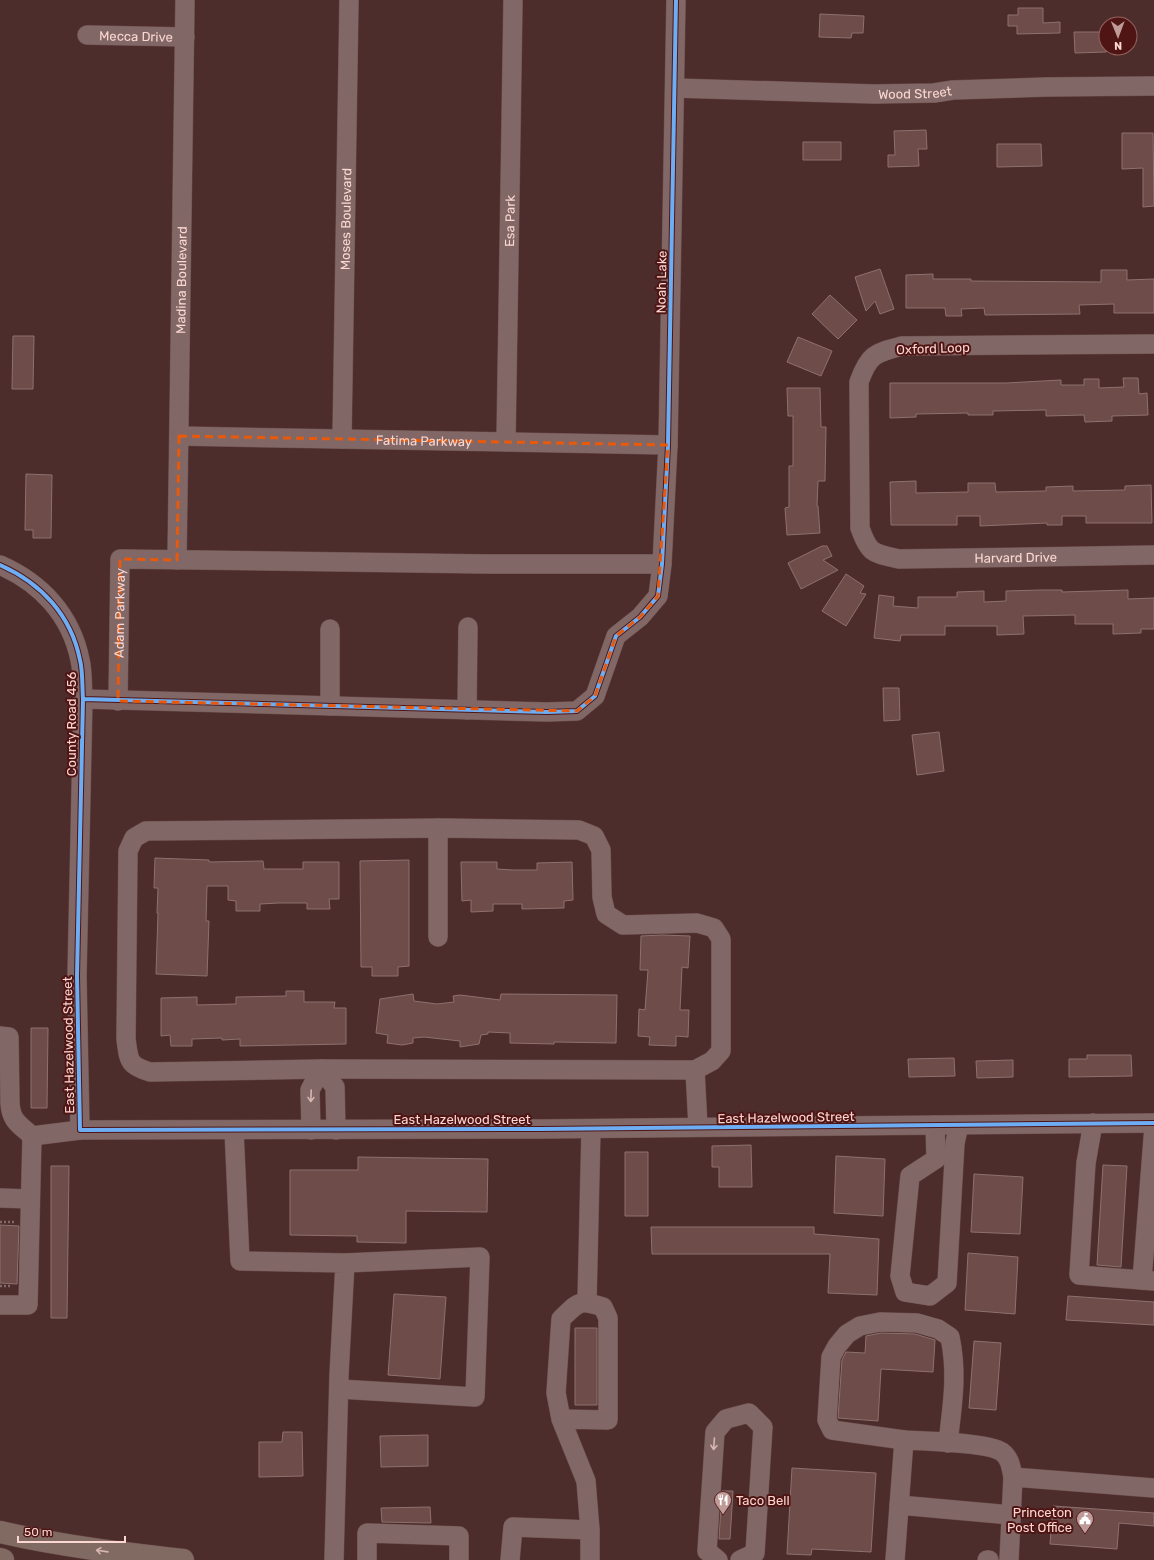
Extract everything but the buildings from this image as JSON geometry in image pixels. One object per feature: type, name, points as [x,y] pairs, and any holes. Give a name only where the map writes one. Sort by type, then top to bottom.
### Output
[{"type":"highway","points":[[0,1532],[74,1546],[183,1560]]},
{"type":"street","name":"Madina Boulevard","points":[[177,560],[185,0]]},
{"type":"street","name":"Moses Boulevard","points":[[342,439],[349,0]]},
{"type":"street","name":"Esa Park","points":[[506,442],[513,0]]},
{"type":"street","name":"Noah Lake","points":[[84,700],[547,712],[577,711],[595,696],[616,636],[640,617],[658,596],[662,564],[668,445],[676,0]]},
{"type":"street","name":"Mecca Drive","points":[[87,35],[185,37]]},
{"type":"street","name":"Wood Street","points":[[675,88],[874,94],[934,93],[953,90],[1046,87],[1154,86]]},
{"type":"street","name":"Oxford Loop","points":[[877,554],[866,544],[860,528],[859,382],[865,364],[880,352],[902,346],[1154,344]]},
{"type":"street","name":"Fatima Parkway","points":[[179,436],[668,445]]},
{"type":"street","name":"Harvard Drive","points":[[877,554],[899,559],[1154,555]]},
{"type":"street","name":"Adam Parkway","points":[[118,700],[120,559],[177,560]]},
{"type":"street","points":[[177,560],[486,564],[662,564]]},
{"type":"street","name":"County Road 456","points":[[0,565],[18,573],[39,588],[58,608],[73,634],[80,660],[84,700],[81,821]]},
{"type":"street","points":[[466,710],[468,627]]},
{"type":"street","points":[[330,629],[330,706]]},
{"type":"street","name":"East Hazelwood Street","points":[[81,821],[77,976],[80,1130],[591,1129],[1154,1123]]},
{"type":"street","points":[[438,828],[438,937]]},
{"type":"street","points":[[438,828],[579,830],[594,836],[601,850],[602,898],[606,914],[623,925],[696,923],[714,928],[722,939],[721,1051],[712,1061],[696,1070],[321,1069],[150,1072],[136,1068],[129,1060],[126,1039],[128,851],[134,838],[146,831],[438,828]]},
{"type":"street","points":[[0,1036],[9,1036],[11,1113],[16,1122],[32,1136],[80,1130]]},
{"type":"street","points":[[321,1069],[335,1087],[336,1130]]},
{"type":"street","points":[[311,1130],[310,1090],[321,1069]]},
{"type":"street","points":[[696,1070],[698,1127]]},
{"type":"street","points":[[1093,1123],[1086,1163],[1079,1275],[1148,1280],[1154,1126]]},
{"type":"street","points":[[935,1125],[936,1159],[910,1176],[900,1276],[905,1292],[930,1296],[947,1283],[955,1143],[959,1125]]},
{"type":"street","points":[[587,1302],[591,1129]]},
{"type":"street","points":[[234,1130],[240,1261],[346,1264],[480,1257],[475,1397],[339,1389]]},
{"type":"street","points":[[0,1305],[28,1306],[32,1136]]},
{"type":"street","points":[[0,1198],[30,1199]]},
{"type":"street","points":[[334,1560],[339,1389],[346,1264]]},
{"type":"street","points":[[561,1419],[608,1420],[608,1318],[603,1307],[587,1302],[578,1303],[560,1319],[556,1393],[561,1419],[586,1481],[590,1530],[590,1560]]},
{"type":"street","points":[[948,1443],[955,1386],[954,1358],[950,1337],[938,1329],[917,1323],[880,1322],[860,1326],[847,1334],[837,1346],[831,1357],[827,1420],[832,1430],[904,1440],[984,1446],[1001,1451],[1008,1457],[1011,1464],[1013,1477],[1009,1560]]},
{"type":"street","points":[[718,1560],[707,1551],[715,1432],[726,1419],[749,1413],[763,1427],[755,1553],[740,1560]]},
{"type":"street","points":[[895,1560],[904,1440]]},
{"type":"street","points":[[1013,1477],[1154,1488]]},
{"type":"street","points":[[899,1505],[1011,1515]]},
{"type":"street","points":[[510,1560],[513,1528],[590,1530]]},
{"type":"street","points":[[368,1560],[367,1533],[459,1536],[459,1560]]},
{"type":"highlighted area","points":[[179,436],[668,445],[658,596],[640,617],[616,636],[595,696],[577,711],[118,701],[120,559],[177,560]]},
{"type":"cycle path","points":[[83,699],[547,712],[577,711],[595,696],[616,636],[640,617],[658,596],[662,564],[668,445],[676,0]]},
{"type":"cycle path","points":[[0,565],[29,581],[52,602],[62,615],[76,644],[81,665],[83,699],[77,976],[80,1130],[541,1129],[1154,1123]]},
{"type":"place","name":"Taco Bell","points":[[723,1515]]},
{"type":"place","name":"Princeton Post Office","points":[[1085,1534]]}]
